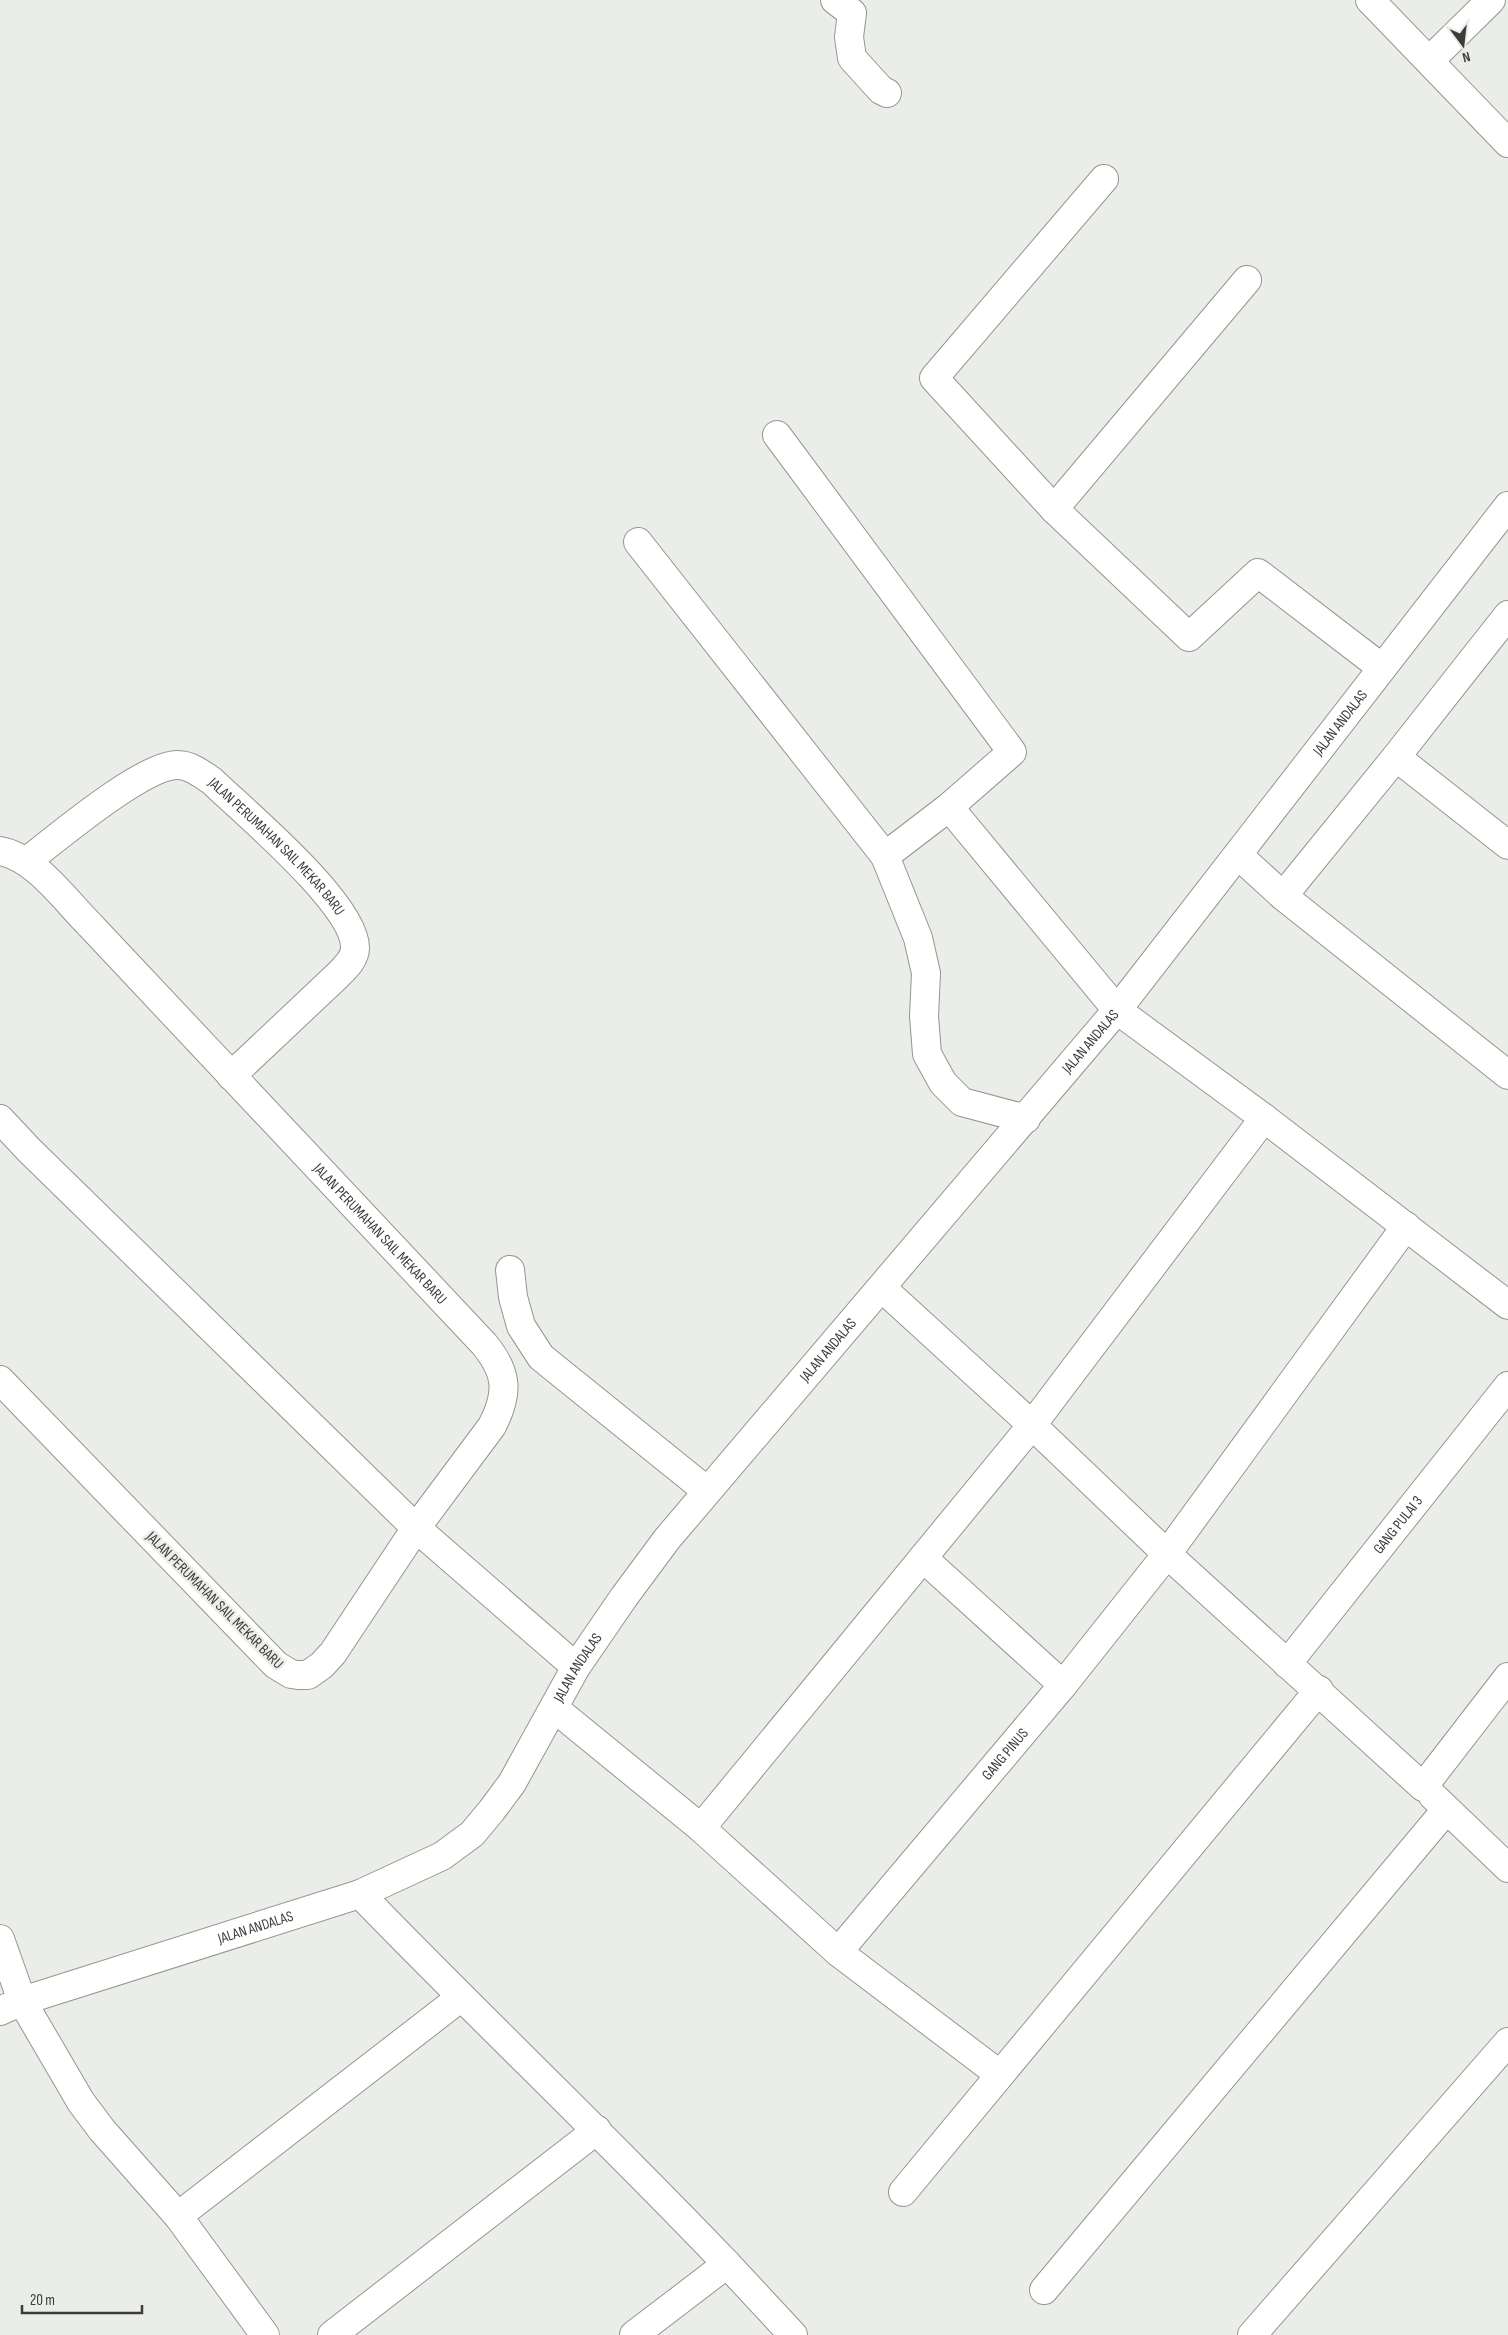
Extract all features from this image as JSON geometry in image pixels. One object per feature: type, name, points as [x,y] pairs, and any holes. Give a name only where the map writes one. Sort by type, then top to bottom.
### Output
[{"type":"street","points":[[834,0],[852,13],[849,36],[852,58],[881,90],[887,93]]},
{"type":"street","points":[[1370,0],[1508,143]]},
{"type":"street","points":[[1430,61],[1491,0]]},
{"type":"street","points":[[1104,179],[934,378],[1054,509],[1189,637],[1258,573],[1382,668]]},
{"type":"street","points":[[1054,509],[1247,280]]},
{"type":"street","points":[[777,435],[1012,752],[949,807],[885,856]]},
{"type":"street","name":"JALAN ANDALAS","points":[[11,2006],[360,1894],[442,1856],[472,1834],[512,1783],[576,1668],[624,1597],[667,1539],[1117,1010],[1508,506]]},
{"type":"street","points":[[638,542],[885,856],[918,938],[926,973],[924,1016],[927,1054],[943,1083],[962,1102],[1026,1119]]},
{"type":"street","points":[[1283,896],[1508,615]]},
{"type":"street","points":[[1396,757],[1508,845]]},
{"type":"street","name":"JALAN PERUMAHAN SAIL MEKAR BARU","points":[[27,861],[133,782],[168,765],[180,765],[197,771],[212,781],[325,891],[351,929],[355,941],[353,958],[337,976],[231,1076]]},
{"type":"street","points":[[949,807],[1117,1010],[1264,1118],[1508,1304]]},
{"type":"street","name":"JALAN PERUMAHAN SAIL MEKAR BARU","points":[[0,851],[13,853],[27,861],[90,925],[484,1344],[502,1374],[505,1385],[504,1398],[492,1426],[416,1528],[322,1665],[308,1675],[290,1674],[276,1665],[0,1380]]},
{"type":"street","points":[[1238,855],[1283,896],[1508,1075]]},
{"type":"street","points":[[0,1118],[29,1150],[416,1528],[576,1668]]},
{"type":"street","points":[[701,1828],[1032,1425],[1264,1118]]},
{"type":"street","name":"GANG PINUS","points":[[838,1952],[1063,1685],[1167,1554],[1406,1226]]},
{"type":"street","points":[[510,1270],[521,1326],[541,1357],[707,1491]]},
{"type":"street","points":[[882,1288],[1032,1425],[1167,1554],[1423,1786],[1508,1868]]},
{"type":"street","name":"GANG PULAI 3","points":[[1287,1664],[1508,1386]]},
{"type":"street","points":[[924,1558],[1063,1685]]},
{"type":"street","points":[[1423,1786],[1508,1677]]},
{"type":"street","points":[[903,2192],[1319,1690]]},
{"type":"street","points":[[554,1708],[701,1828],[838,1952],[999,2074]]},
{"type":"street","points":[[1044,2290],[1446,1810]]},
{"type":"street","points":[[360,1894],[460,1998],[597,2130],[793,2335]]},
{"type":"street","points":[[0,1939],[11,2006],[102,2130],[178,2216],[265,2335]]},
{"type":"street","points":[[178,2216],[460,1998]]},
{"type":"street","points":[[1252,2335],[1508,2042]]},
{"type":"street","points":[[332,2335],[597,2130]]},
{"type":"street","points":[[634,2335],[727,2264]]}]
